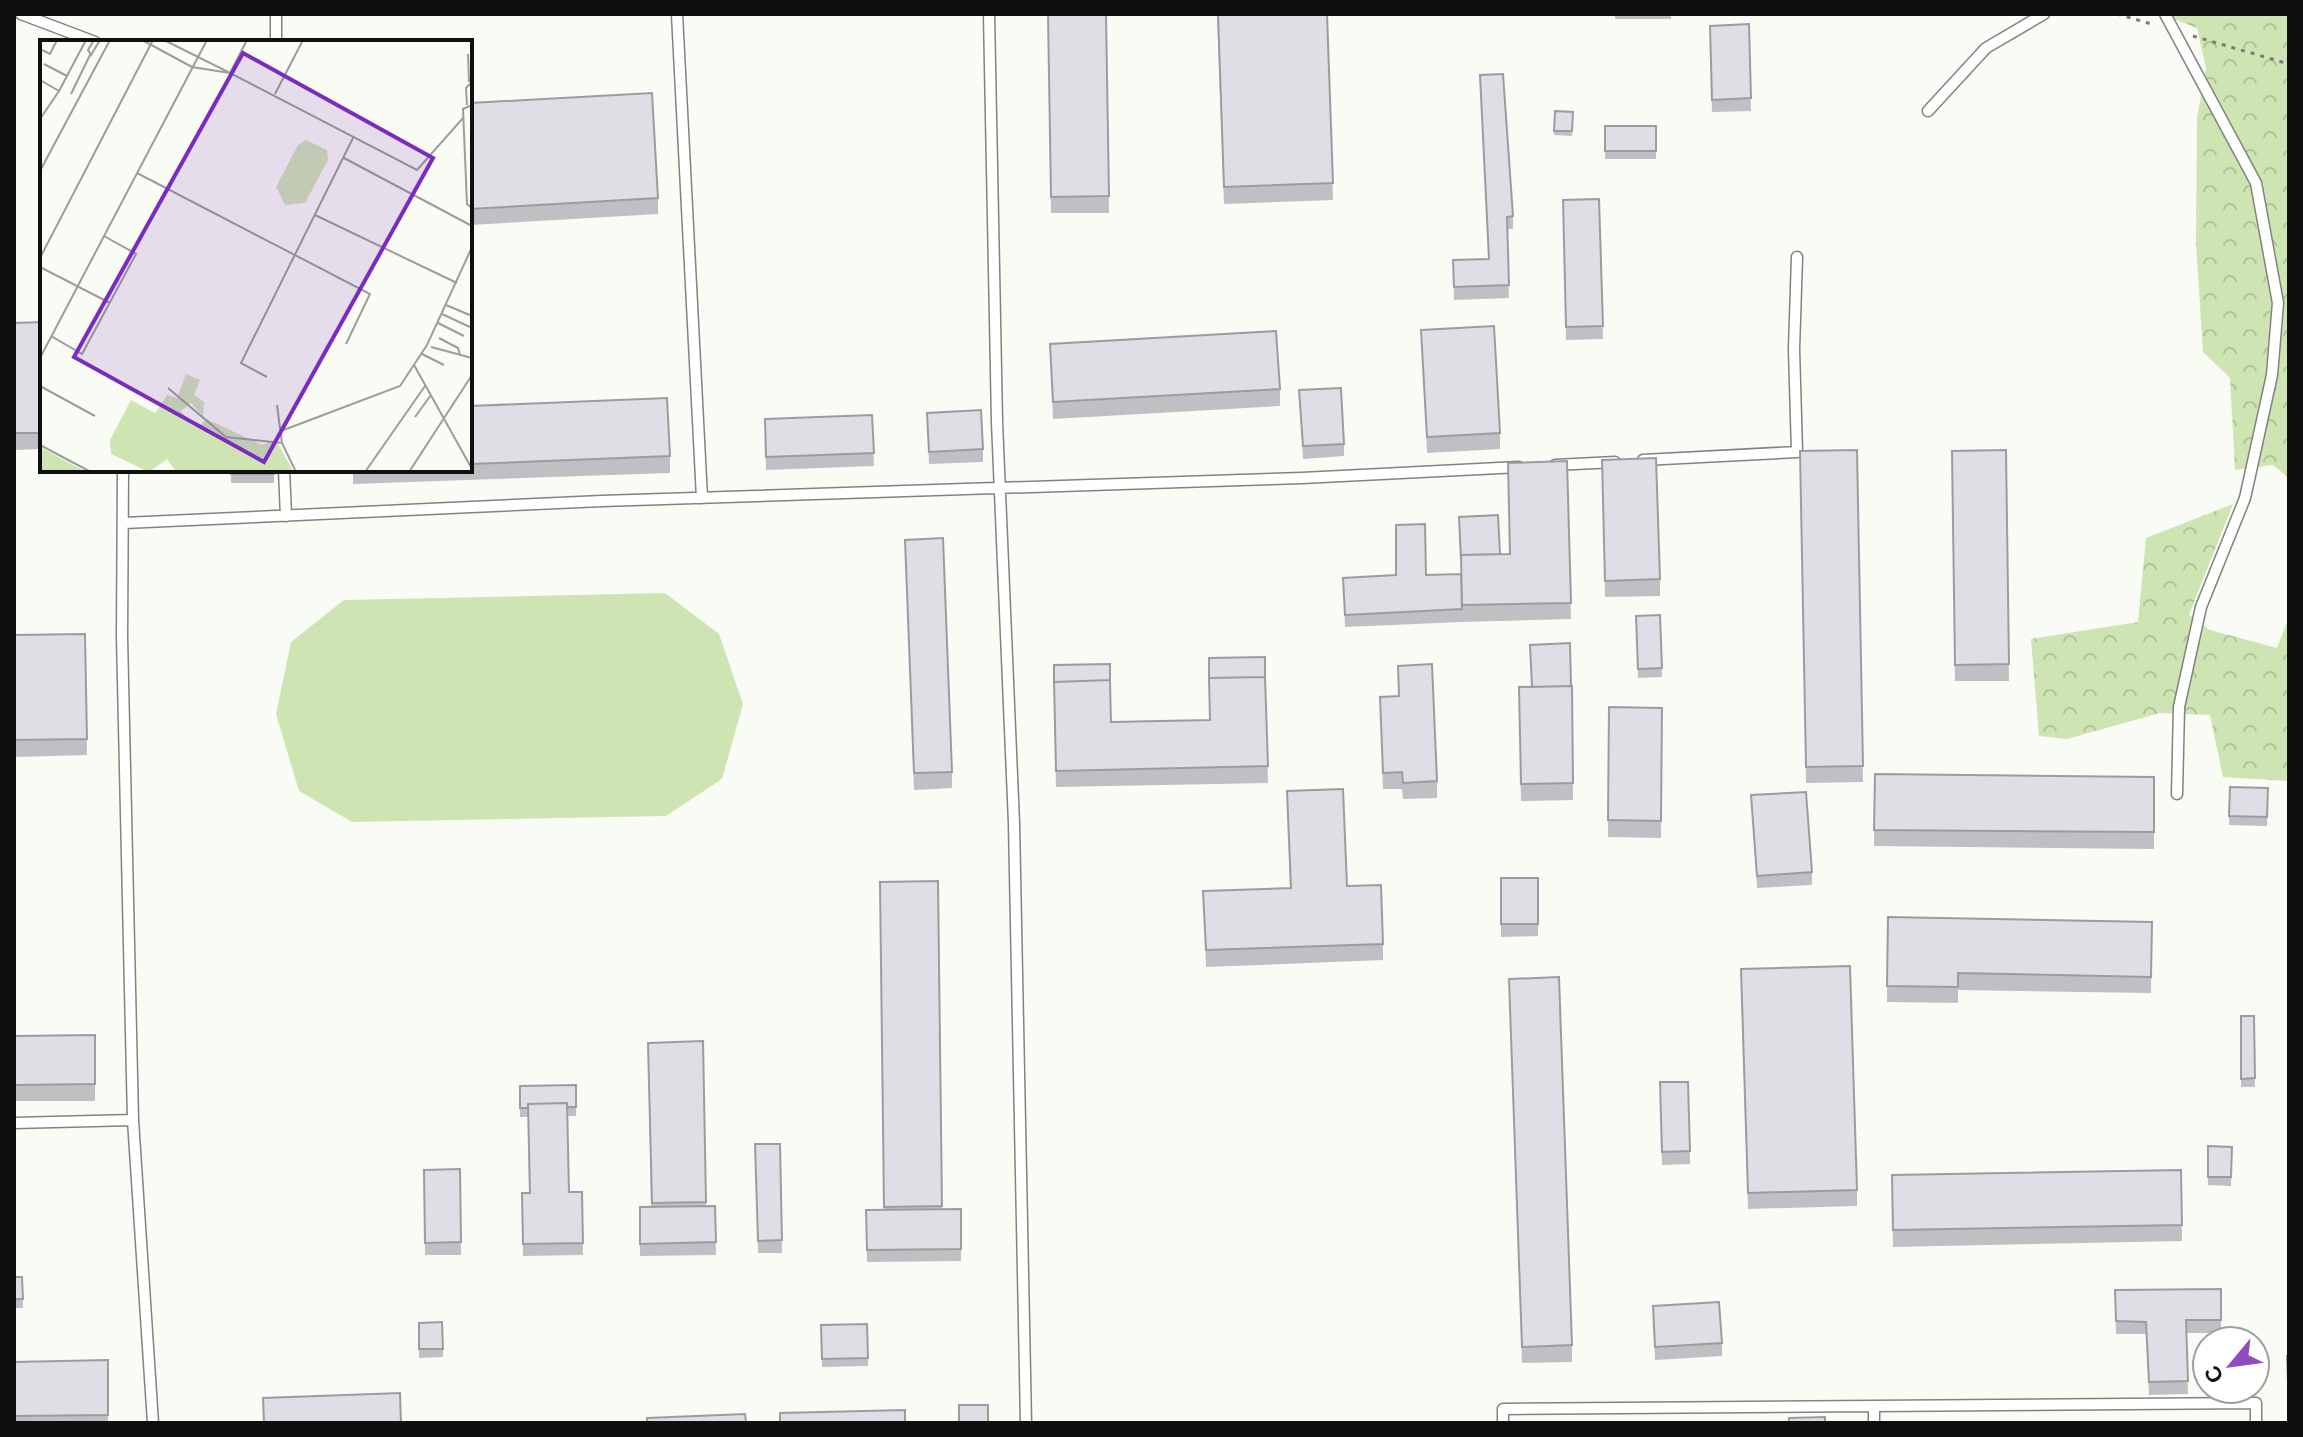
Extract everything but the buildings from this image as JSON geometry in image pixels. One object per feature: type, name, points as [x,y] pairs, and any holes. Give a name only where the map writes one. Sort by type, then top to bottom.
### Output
[{"type":"lane","points":[[21,14],[90,40]]},
{"type":"lane","points":[[276,14],[276,40]]},
{"type":"lane","points":[[677,14],[702,498]]},
{"type":"lane","points":[[989,14],[1000,488],[1014,823],[1026,1423]]},
{"type":"lane","points":[[1928,111],[1986,48],[2044,14]]},
{"type":"lane","points":[[2165,14],[2256,183],[2278,303],[2272,375],[2245,498],[2201,607],[2179,707],[2177,794]]},
{"type":"lane","points":[[1550,465],[1797,452],[1794,349],[1797,257]]},
{"type":"lane","points":[[124,523],[702,498],[1302,478],[1534,466]]},
{"type":"lane","points":[[123,472],[122,637],[133,1120],[153,1423]]},
{"type":"lane","points":[[284,472],[286,516]]},
{"type":"lane","points":[[14,1123],[133,1120]]},
{"type":"lane","points":[[1503,1423],[1503,1409],[2256,1403],[2256,1423]]},
{"type":"lane","points":[[1874,1406],[1874,1423]]},
{"type":"path","points":[[2117,14],[2289,64]]},
{"type":"green space","points":[[2161,14],[2289,14],[2289,478],[2273,465],[2235,470],[2230,378],[2203,352],[2196,244],[2197,118],[2206,68],[2197,28]]},
{"type":"green space","points":[[2233,504],[2189,615],[2210,630],[2277,648],[2289,617],[2289,781],[2223,777],[2210,715],[2160,713],[2067,739],[2039,736],[2031,639],[2138,622],[2146,538]]},
{"type":"green space","points":[[665,593],[719,634],[743,704],[722,779],[666,816],[352,822],[299,791],[276,714],[291,642],[344,600]]}]
